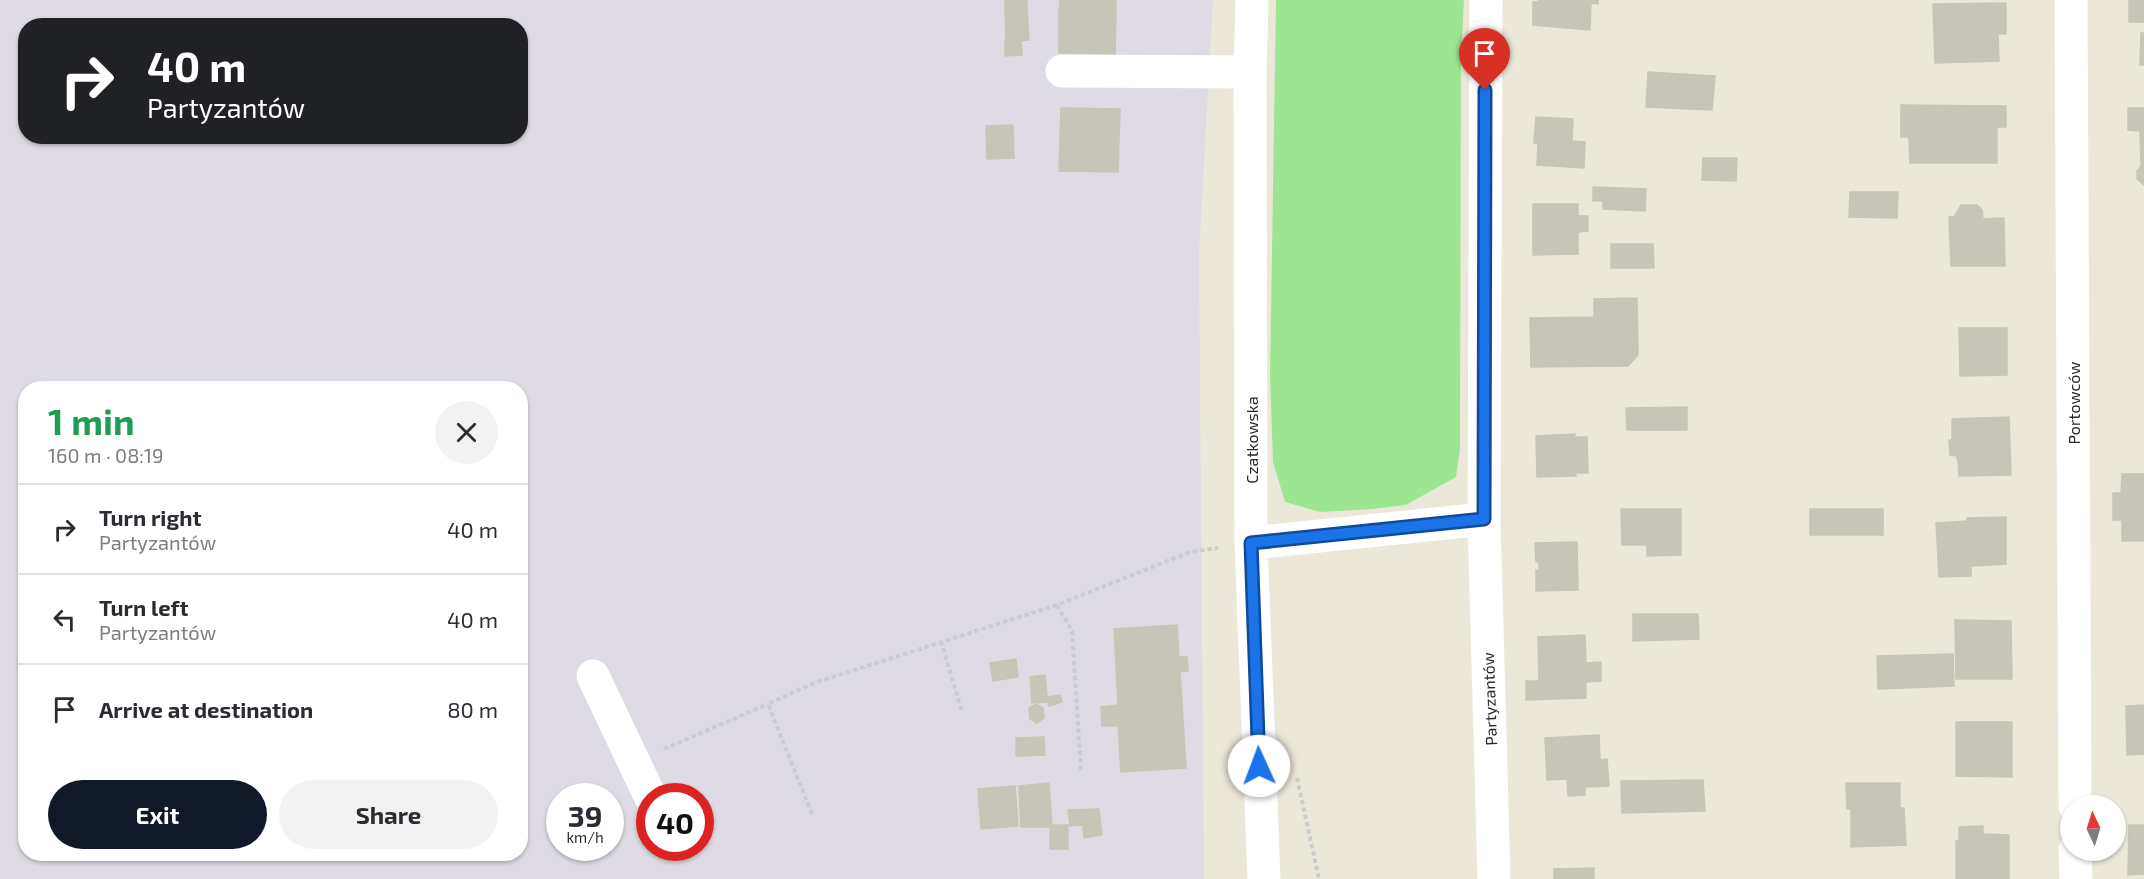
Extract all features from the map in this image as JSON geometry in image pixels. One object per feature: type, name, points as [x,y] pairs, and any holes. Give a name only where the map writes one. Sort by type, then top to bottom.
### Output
[{"type":"street","name":"Czatkowska","points":[[1252,0],[1250,72],[1251,543],[1264,879]]},
{"type":"street","name":"Partyzantów","points":[[1486,0],[1484,519],[1494,879]]},
{"type":"street","name":"Portowców","points":[[2071,0],[2075,795]]},
{"type":"street","points":[[1062,71],[1250,72]]},
{"type":"street","points":[[1251,543],[1484,519]]},
{"type":"street","points":[[593,676],[644,783]]},
{"type":"street","points":[[2075,861],[2076,879]]},
{"type":"path","points":[[633,762],[814,683],[1057,604],[1190,552],[1251,543]]},
{"type":"path","points":[[1057,604],[1072,631],[1081,770]]},
{"type":"path","points":[[941,641],[962,712]]},
{"type":"path","points":[[768,704],[812,814]]},
{"type":"shaded area","points":[[0,0],[1213,0],[1199,255],[1204,879],[0,879]]},
{"type":"green space","points":[[1276,0],[1464,0],[1461,58],[1460,449],[1456,477],[1406,505],[1320,512],[1285,502],[1273,462],[1270,376]]},
{"type":"building","points":[[1005,0],[1027,0],[1027,9],[1005,10]]},
{"type":"building","points":[[1060,0],[1116,0],[1116,15],[1059,13]]},
{"type":"building","points":[[1539,0],[1598,0],[1598,4],[1591,3],[1590,30],[1533,25],[1533,2]]},
{"type":"building","points":[[2129,0],[2144,0],[2144,22],[2129,22]]},
{"type":"building","points":[[2006,3],[2006,34],[1998,34],[1999,61],[1935,63],[1933,4]]},
{"type":"building","points":[[1027,9],[1029,40],[1006,41],[1005,10]]},
{"type":"building","points":[[1059,13],[1116,15],[1115,54],[1059,53]]},
{"type":"building","points":[[2141,33],[2144,33],[2144,65],[2140,65]]},
{"type":"building","points":[[1005,41],[1021,41],[1022,55],[1005,56]]},
{"type":"building","points":[[1648,72],[1715,76],[1712,110],[1646,107]]},
{"type":"building","points":[[1901,105],[2006,106],[2006,127],[1997,127],[1997,163],[1910,163],[1909,137],[1901,137]]},
{"type":"building","points":[[1061,108],[1120,109],[1118,172],[1059,171]]},
{"type":"building","points":[[2128,108],[2144,108],[2144,185],[2137,179],[2137,171],[2141,166],[2140,131],[2128,130]]},
{"type":"building","points":[[1536,117],[1573,119],[1572,141],[1585,142],[1584,168],[1537,165],[1538,143],[1534,143]]},
{"type":"building","points":[[1013,125],[1014,158],[987,159],[986,126]]},
{"type":"building","points":[[1703,158],[1737,158],[1736,181],[1702,180]]},
{"type":"building","points":[[1593,187],[1646,189],[1645,211],[1603,209],[1603,201],[1593,201]]},
{"type":"building","points":[[1850,192],[1898,192],[1897,218],[1849,217]]},
{"type":"building","points":[[1533,204],[1578,204],[1578,216],[1588,216],[1588,231],[1578,232],[1578,254],[1533,255]]},
{"type":"building","points":[[1961,205],[1977,205],[1982,210],[1983,219],[2004,218],[2005,266],[1951,266],[1949,217],[1954,217]]},
{"type":"building","points":[[1611,244],[1653,244],[1654,268],[1611,268]]},
{"type":"building","points":[[1637,298],[1638,355],[1628,366],[1531,367],[1530,318],[1594,317],[1594,299]]},
{"type":"building","points":[[1959,328],[2007,328],[2007,375],[1960,376]]},
{"type":"building","points":[[1687,407],[1687,430],[1627,430],[1626,408]]},
{"type":"building","points":[[2009,417],[2011,475],[1959,476],[1957,456],[1950,455],[1949,440],[1952,440],[1952,419]]},
{"type":"building","points":[[1575,434],[1574,437],[1587,437],[1588,473],[1575,473],[1576,476],[1537,477],[1536,436]]},
{"type":"building","points":[[2122,474],[2144,474],[2144,541],[2122,541],[2122,520],[2113,520],[2113,493],[2121,493]]},
{"type":"building","points":[[1621,509],[1681,509],[1681,555],[1647,556],[1647,545],[1622,545]]},
{"type":"building","points":[[1810,509],[1883,509],[1883,535],[1810,535]]},
{"type":"building","points":[[2006,517],[2006,564],[1971,566],[1971,576],[1939,577],[1936,523],[1967,521],[1967,518]]},
{"type":"building","points":[[1577,542],[1578,590],[1536,591],[1536,570],[1539,571],[1539,562],[1536,562],[1535,543]]},
{"type":"building","points":[[1633,614],[1698,614],[1699,639],[1633,641]]},
{"type":"building","points":[[1955,620],[2011,621],[2012,679],[1956,679]]},
{"type":"building","points":[[1177,625],[1179,657],[1187,657],[1188,671],[1180,671],[1186,768],[1121,772],[1118,726],[1102,726],[1101,707],[1118,705],[1114,629]]},
{"type":"building","points":[[1585,635],[1586,663],[1601,662],[1601,681],[1586,682],[1586,698],[1526,700],[1526,681],[1539,681],[1538,637]]},
{"type":"building","points":[[1953,654],[1954,686],[1878,689],[1877,656]]},
{"type":"building","points":[[1016,659],[1018,677],[993,681],[990,663]]},
{"type":"building","points":[[1045,675],[1047,697],[1060,695],[1062,702],[1049,706],[1048,702],[1032,703],[1030,677]]},
{"type":"building","points":[[1036,704],[1043,708],[1044,718],[1037,723],[1030,719],[1029,708]]},
{"type":"building","points":[[2144,705],[2144,754],[2127,755],[2126,706]]},
{"type":"building","points":[[1956,722],[2012,722],[2012,777],[1956,776]]},
{"type":"building","points":[[1599,735],[1600,760],[1607,759],[1609,786],[1585,787],[1585,795],[1568,796],[1567,779],[1547,780],[1545,738]]},
{"type":"building","points":[[1044,737],[1045,755],[1016,756],[1016,738]]},
{"type":"building","points":[[1703,780],[1705,811],[1622,813],[1621,781]]},
{"type":"building","points":[[1049,783],[1052,825],[1068,825],[1068,849],[1050,849],[1050,827],[1021,827],[1019,786]]},
{"type":"building","points":[[1846,783],[1900,783],[1900,808],[1847,809]]},
{"type":"building","points":[[1015,786],[1018,826],[981,829],[978,789]]},
{"type":"building","points":[[1904,808],[1906,845],[1851,847],[1851,809]]},
{"type":"building","points":[[1099,809],[1102,835],[1084,838],[1083,825],[1070,826],[1068,810]]},
{"type":"building","points":[[2129,825],[2144,825],[2144,874],[2128,875]]},
{"type":"building","points":[[1983,826],[1983,834],[2009,835],[2009,879],[1956,879],[1956,841],[1959,841],[1959,827]]},
{"type":"building","points":[[1594,868],[1594,879],[1554,879],[1554,869]]},
{"type":"route","points":[[1259,766],[1251,543],[1484,519],[1485,90]]}]
